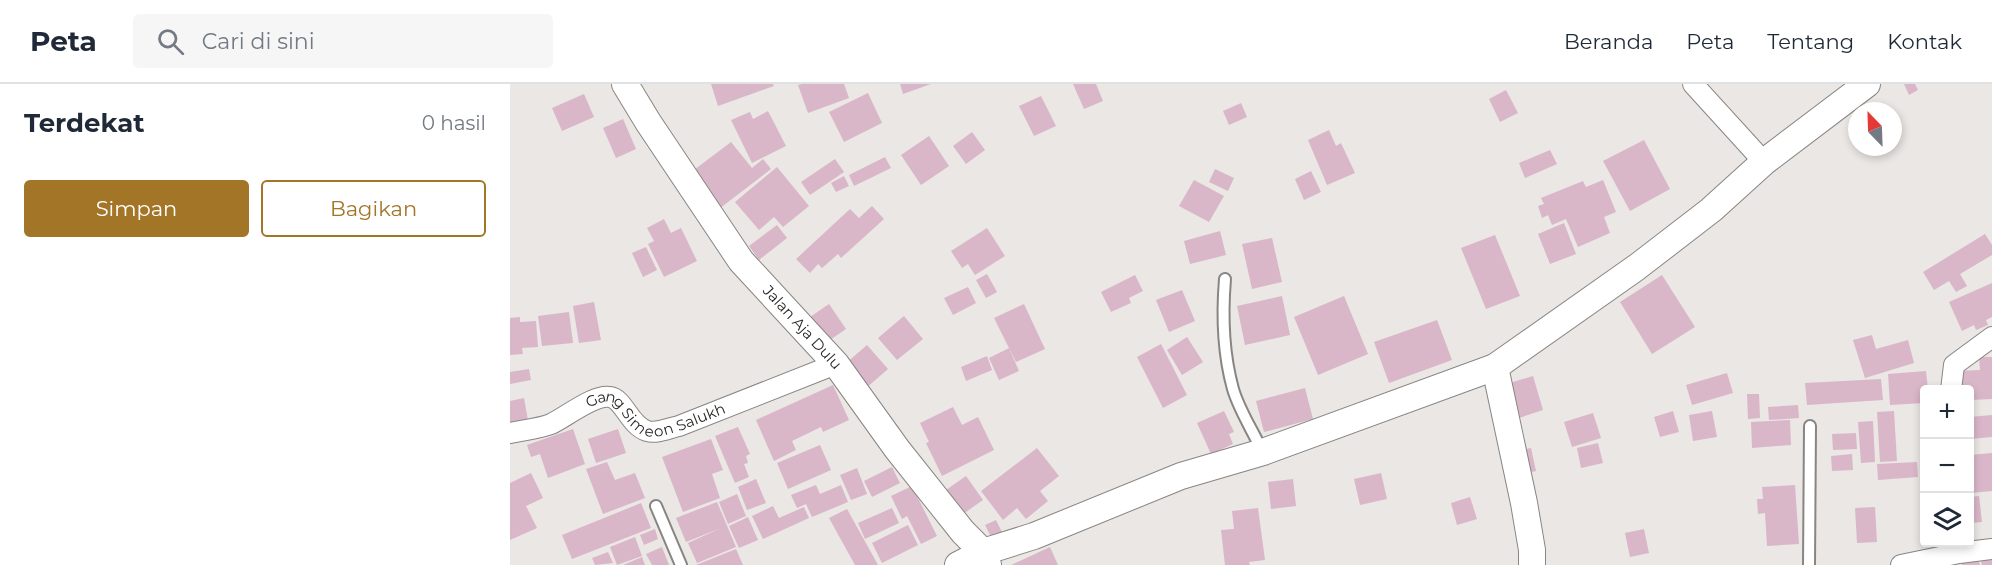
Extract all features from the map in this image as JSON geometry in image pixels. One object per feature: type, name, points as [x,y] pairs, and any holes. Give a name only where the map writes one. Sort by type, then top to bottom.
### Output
[{"type":"street","name":"Jalan Aja Dulu","points":[[625,84],[741,261],[836,364],[897,449],[985,559]]},
{"type":"street","points":[[1693,84],[1764,162]]},
{"type":"street","points":[[958,565],[985,559],[1034,536],[1181,477],[1263,452],[1495,367],[1637,267],[1711,210],[1764,162],[1867,84]]},
{"type":"street","points":[[1952,385],[1954,365],[1992,337]]},
{"type":"street","name":"Gang Simeon Salukh","points":[[510,433],[551,424],[606,397],[618,402],[631,420],[647,431],[679,426],[836,364]]},
{"type":"street","points":[[1495,367],[1524,503],[1532,550],[1532,565]]},
{"type":"street","points":[[1901,565],[1959,548],[1992,549]]},
{"type":"lane","points":[[1225,279],[1222,313],[1233,390],[1263,452]]},
{"type":"lane","points":[[1809,565],[1810,426]]},
{"type":"lane","points":[[656,506],[681,565]]},
{"type":"building","points":[[711,84],[773,84],[774,86],[718,106]]},
{"type":"building","points":[[844,84],[849,98],[808,113],[798,85]]},
{"type":"building","points":[[900,84],[931,84],[903,94]]},
{"type":"building","points":[[1073,84],[1096,84],[1103,101],[1084,109]]},
{"type":"building","points":[[1904,84],[1915,84],[1918,90],[1909,95]]},
{"type":"building","points":[[1506,90],[1518,113],[1500,122],[1489,99]]},
{"type":"building","points":[[868,93],[882,123],[844,142],[829,112]]},
{"type":"building","points":[[584,94],[594,117],[562,131],[552,108]]},
{"type":"building","points":[[1041,96],[1056,126],[1034,136],[1019,106]]},
{"type":"building","points":[[1241,103],[1247,117],[1229,125],[1223,111]]},
{"type":"building","points":[[768,111],[786,146],[752,163],[731,120],[750,112],[753,119]]},
{"type":"building","points":[[623,119],[636,149],[616,158],[603,128]]},
{"type":"building","points":[[1329,130],[1336,146],[1341,143],[1355,173],[1327,185],[1308,140]]},
{"type":"building","points":[[972,132],[985,150],[966,164],[953,146]]},
{"type":"building","points":[[929,136],[949,166],[921,185],[901,155]]},
{"type":"building","points":[[1644,140],[1670,189],[1630,211],[1603,161]]},
{"type":"building","points":[[731,142],[752,168],[763,159],[771,169],[719,209],[690,173]]},
{"type":"building","points":[[1550,150],[1557,164],[1525,178],[1519,163]]},
{"type":"building","points":[[885,157],[891,168],[854,186],[849,175]]},
{"type":"building","points":[[835,159],[844,172],[810,195],[801,182]]},
{"type":"building","points":[[777,167],[809,206],[783,227],[774,217],[759,230],[735,202]]},
{"type":"building","points":[[1215,169],[1234,178],[1228,191],[1209,182]]},
{"type":"building","points":[[1311,171],[1321,192],[1304,200],[1295,179]]},
{"type":"building","points":[[844,176],[849,186],[836,192],[831,183]]},
{"type":"building","points":[[1194,180],[1224,196],[1209,222],[1179,206]]},
{"type":"building","points":[[1603,180],[1616,212],[1604,217],[1610,233],[1578,247],[1566,219],[1552,225],[1548,215],[1542,218],[1538,206],[1544,204],[1541,198],[1583,181],[1586,187]]},
{"type":"building","points":[[872,206],[884,219],[841,258],[838,254],[822,268],[818,264],[810,273],[796,259],[850,209],[859,218]]},
{"type":"building","points":[[664,219],[671,233],[681,228],[697,261],[664,277],[648,244],[654,241],[647,228]]},
{"type":"building","points":[[1564,223],[1576,254],[1550,264],[1538,234]]},
{"type":"building","points":[[777,225],[787,238],[759,260],[749,246]]},
{"type":"building","points":[[987,228],[1005,256],[975,275],[968,264],[962,268],[951,251]]},
{"type":"building","points":[[1220,231],[1226,255],[1190,264],[1184,241]]},
{"type":"building","points":[[1985,234],[1992,245],[1992,255],[1960,274],[1967,286],[1956,292],[1949,281],[1934,290],[1923,272]]},
{"type":"building","points":[[1495,235],[1520,296],[1486,309],[1461,248]]},
{"type":"building","points":[[1272,238],[1282,282],[1252,289],[1242,244]]},
{"type":"building","points":[[646,247],[657,270],[643,277],[632,253]]},
{"type":"building","points":[[987,274],[997,292],[986,298],[976,280]]},
{"type":"building","points":[[1135,275],[1143,291],[1129,298],[1131,303],[1111,312],[1101,292]]},
{"type":"building","points":[[1662,275],[1695,327],[1652,354],[1620,302]]},
{"type":"building","points":[[1992,283],[1992,317],[1986,320],[1988,325],[1976,330],[1974,325],[1962,331],[1949,302]]},
{"type":"building","points":[[968,287],[976,303],[953,315],[944,298]]},
{"type":"building","points":[[1182,290],[1195,321],[1169,332],[1156,300]]},
{"type":"building","points":[[1282,296],[1290,335],[1245,345],[1237,306]]},
{"type":"building","points":[[1344,296],[1368,354],[1318,375],[1294,317]]},
{"type":"building","points":[[594,302],[601,340],[579,343],[573,306]]},
{"type":"building","points":[[829,304],[846,329],[827,342],[810,317]]},
{"type":"building","points":[[1024,304],[1045,349],[1016,362],[994,318]]},
{"type":"building","points":[[569,312],[573,343],[542,346],[538,316]]},
{"type":"building","points":[[904,316],[923,339],[897,360],[878,338]]},
{"type":"building","points":[[520,317],[520,322],[536,321],[538,347],[522,348],[523,354],[510,355],[510,318]]},
{"type":"building","points":[[1437,320],[1452,360],[1389,383],[1374,342]]},
{"type":"building","points":[[1872,335],[1876,349],[1908,340],[1914,363],[1865,378],[1853,340]]},
{"type":"building","points":[[1187,337],[1203,362],[1182,375],[1167,350]]},
{"type":"building","points":[[1161,344],[1187,395],[1163,408],[1137,357]]},
{"type":"building","points":[[867,345],[888,369],[865,389],[844,365]]},
{"type":"building","points":[[1009,348],[1019,371],[999,380],[989,358]]},
{"type":"building","points":[[987,356],[992,370],[966,381],[961,367]]},
{"type":"building","points":[[1979,357],[1992,357],[1992,399],[1974,400],[1974,385],[1956,385],[1956,371],[1980,370]]},
{"type":"building","points":[[529,369],[531,380],[510,384],[510,372]]},
{"type":"building","points":[[1926,371],[1927,385],[1920,385],[1920,403],[1890,405],[1888,374]]},
{"type":"building","points":[[1727,373],[1733,393],[1692,405],[1686,385]]},
{"type":"building","points":[[1533,376],[1543,410],[1510,421],[1500,386]]},
{"type":"building","points":[[1881,379],[1883,400],[1807,405],[1805,383]]},
{"type":"building","points":[[833,385],[849,420],[823,432],[821,427],[792,441],[796,450],[774,461],[756,420]]},
{"type":"building","points":[[1305,388],[1313,419],[1264,432],[1256,401]]},
{"type":"building","points":[[1747,394],[1759,394],[1760,418],[1748,419]]},
{"type":"building","points":[[524,398],[529,426],[510,429],[510,401]]},
{"type":"building","points":[[1798,405],[1799,418],[1769,420],[1768,407]]},
{"type":"building","points":[[953,407],[962,425],[978,417],[994,450],[942,476],[926,443],[929,442],[920,423]]},
{"type":"building","points":[[1224,411],[1234,432],[1229,434],[1233,444],[1211,454],[1197,423]]},
{"type":"building","points":[[1673,411],[1679,432],[1660,437],[1654,417]]},
{"type":"building","points":[[1712,411],[1717,437],[1693,441],[1689,415]]},
{"type":"building","points":[[1894,411],[1897,461],[1880,462],[1877,412]]},
{"type":"building","points":[[1593,413],[1601,438],[1572,447],[1564,422]]},
{"type":"building","points":[[1992,415],[1992,437],[1974,439],[1974,417]]},
{"type":"building","points":[[1790,420],[1791,445],[1752,448],[1751,422]]},
{"type":"building","points":[[1873,421],[1875,462],[1861,463],[1858,422]]},
{"type":"building","points":[[738,427],[750,454],[746,456],[748,463],[744,464],[749,477],[735,483],[715,436]]},
{"type":"building","points":[[573,429],[585,464],[548,478],[540,454],[531,457],[527,445]]},
{"type":"building","points":[[618,429],[626,453],[596,463],[588,439]]},
{"type":"building","points":[[1856,433],[1857,449],[1833,450],[1832,434]]},
{"type":"building","points":[[711,439],[723,470],[712,474],[720,498],[683,512],[662,457]]},
{"type":"building","points":[[1598,443],[1603,463],[1581,468],[1577,448]]},
{"type":"building","points":[[820,445],[831,470],[788,489],[777,463]]},
{"type":"building","points":[[1037,448],[1059,476],[1040,491],[1048,501],[1026,519],[1017,508],[1003,520],[981,491]]},
{"type":"building","points":[[1531,448],[1536,471],[1519,475],[1513,452]]},
{"type":"building","points":[[1992,453],[1992,491],[1974,493],[1974,455]]},
{"type":"building","points":[[1852,454],[1853,470],[1832,471],[1831,456]]},
{"type":"building","points":[[607,462],[615,480],[635,473],[645,498],[603,514],[586,469]]},
{"type":"building","points":[[1917,462],[1918,477],[1878,480],[1877,464]]},
{"type":"building","points":[[892,467],[900,483],[872,497],[864,481]]},
{"type":"building","points":[[857,468],[867,494],[851,500],[840,475]]},
{"type":"building","points":[[531,473],[543,498],[526,506],[537,528],[510,540],[510,483]]},
{"type":"building","points":[[1381,473],[1387,499],[1360,505],[1354,479]]},
{"type":"building","points":[[966,476],[983,500],[963,514],[946,490]]},
{"type":"building","points":[[756,479],[766,503],[747,510],[738,487]]},
{"type":"building","points":[[1293,479],[1296,506],[1271,509],[1268,482]]},
{"type":"building","points":[[816,485],[820,494],[841,485],[848,502],[812,517],[806,504],[797,508],[791,495]]},
{"type":"building","points":[[1795,485],[1799,544],[1767,546],[1765,513],[1758,514],[1757,499],[1763,499],[1762,487]]},
{"type":"building","points":[[912,486],[937,536],[921,544],[907,516],[902,519],[891,496]]},
{"type":"building","points":[[737,494],[746,516],[728,524],[719,502]]},
{"type":"building","points":[[1979,496],[1982,522],[1974,523],[1974,497]]},
{"type":"building","points":[[1470,497],[1477,519],[1457,525],[1451,503]]},
{"type":"building","points":[[717,502],[736,547],[697,563],[688,543],[721,528],[686,542],[676,518]]},
{"type":"building","points":[[641,503],[651,528],[572,559],[562,535]]},
{"type":"building","points":[[773,506],[779,518],[804,507],[809,518],[763,539],[752,516]]},
{"type":"building","points":[[1875,507],[1877,542],[1857,543],[1855,508]]},
{"type":"building","points":[[892,508],[899,523],[865,539],[858,523]]},
{"type":"building","points":[[1258,508],[1265,560],[1249,562],[1250,565],[1225,565],[1221,530],[1234,529],[1232,511]]},
{"type":"building","points":[[847,509],[878,565],[855,565],[829,518]]},
{"type":"building","points":[[748,517],[758,540],[739,548],[729,526]]},
{"type":"building","points":[[996,520],[1002,532],[991,537],[985,525]]},
{"type":"building","points":[[908,525],[918,545],[882,563],[872,543]]},
{"type":"building","points":[[655,529],[658,539],[644,545],[640,535]]},
{"type":"building","points":[[1644,529],[1649,553],[1630,557],[1625,533]]},
{"type":"building","points":[[635,537],[642,556],[617,565],[610,547]]},
{"type":"building","points":[[662,547],[669,565],[652,565],[646,554]]},
{"type":"building","points":[[1050,547],[1058,565],[1011,565]]},
{"type":"building","points":[[736,549],[743,565],[696,565]]},
{"type":"building","points":[[608,552],[613,563],[595,565],[592,558]]},
{"type":"building","points":[[1977,555],[1980,565],[1962,565],[1961,559]]},
{"type":"building","points":[[1992,555],[1992,565],[1982,565],[1980,557]]},
{"type":"building","points":[[642,557],[645,565],[623,565]]}]
